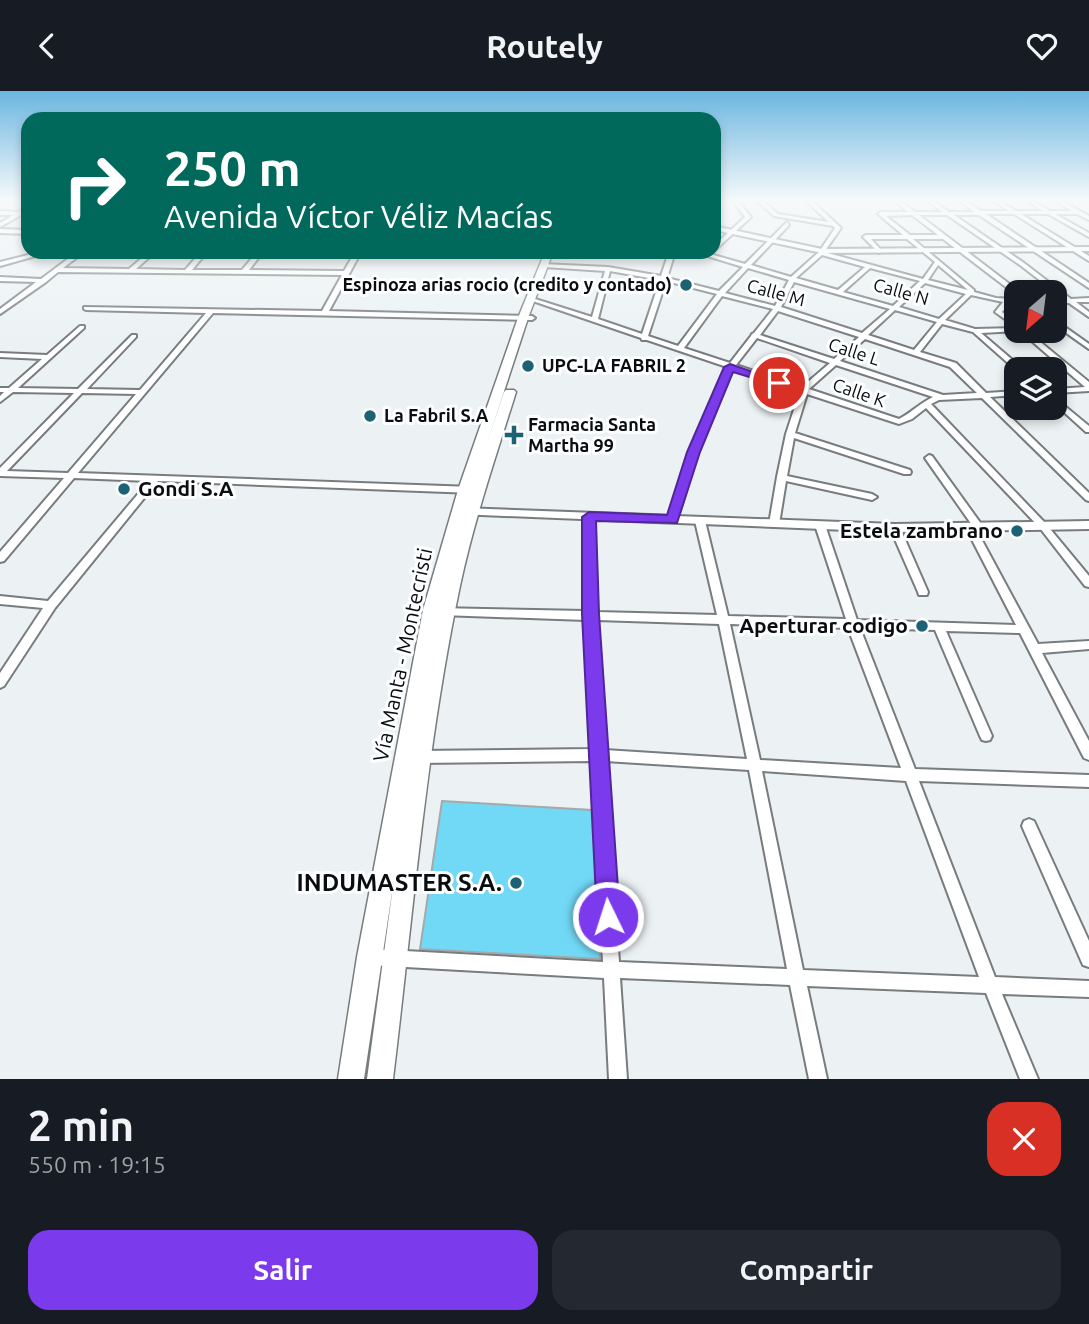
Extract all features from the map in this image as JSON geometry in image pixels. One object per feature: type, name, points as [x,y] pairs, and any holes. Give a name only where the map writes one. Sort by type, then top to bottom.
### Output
[{"type":"main road","name":"Vía Manta - Montecristi","points":[[351,1079],[404,757],[439,611],[471,490],[531,309],[551,259]]},
{"type":"main road","name":"Vía Manta - Montecristi","points":[[380,1079],[423,757],[439,611]]},
{"type":"street","points":[[679,350],[720,294],[765,247]]},
{"type":"street","points":[[799,247],[1004,300]]},
{"type":"street","points":[[672,520],[694,452],[730,367],[777,308],[793,278],[824,247]]},
{"type":"street","points":[[875,247],[879,251]]},
{"type":"street","points":[[919,247],[973,293]]},
{"type":"street","points":[[957,247],[1004,283]]},
{"type":"street","points":[[995,247],[1042,280]]},
{"type":"street","points":[[1031,247],[1089,286]]},
{"type":"street","points":[[1070,247],[1089,259]]},
{"type":"street","points":[[821,252],[1089,249]]},
{"type":"street","name":"Calle N","points":[[721,257],[975,331],[1004,329]]},
{"type":"street","points":[[0,262],[22,259]]},
{"type":"street","points":[[0,312],[71,259]]},
{"type":"street","points":[[131,270],[144,259]]},
{"type":"street","points":[[187,271],[198,259]]},
{"type":"street","points":[[244,272],[255,259]]},
{"type":"street","points":[[324,314],[354,259]]},
{"type":"street","name":"Calle M","points":[[551,259],[665,279],[777,308],[864,335],[953,365],[983,394]]},
{"type":"street","points":[[644,339],[670,259]]},
{"type":"street","points":[[774,524],[790,434],[804,390],[925,280],[937,263]]},
{"type":"street","points":[[840,291],[869,266]]},
{"type":"street","points":[[594,321],[608,269]]},
{"type":"street","points":[[58,270],[347,273]]},
{"type":"street","points":[[0,279],[44,281]]},
{"type":"street","points":[[916,353],[942,320],[973,293]]},
{"type":"street","points":[[1068,300],[1089,300]]},
{"type":"street","points":[[1068,300],[1089,315]]},
{"type":"street","name":"Calle K","points":[[86,308],[324,314],[531,309],[594,321],[899,422],[926,403],[943,398],[1004,393]]},
{"type":"street","points":[[0,559],[211,311]]},
{"type":"street","points":[[0,400],[82,327]]},
{"type":"street","points":[[975,331],[1005,357]]},
{"type":"street","points":[[1068,331],[1089,347]]},
{"type":"street","name":"Calle L","points":[[754,335],[943,398]]},
{"type":"street","points":[[0,473],[77,391],[134,336]]},
{"type":"street","points":[[1079,339],[1089,339]]},
{"type":"street","points":[[1037,343],[1089,388]]},
{"type":"street","points":[[0,355],[48,357]]},
{"type":"street","points":[[1067,390],[1089,388]]},
{"type":"street","points":[[0,390],[143,392]]},
{"type":"street","points":[[983,394],[1089,498]]},
{"type":"street","points":[[926,403],[1042,526],[1089,583]]},
{"type":"street","points":[[1067,410],[1089,429]]},
{"type":"street","points":[[790,434],[907,471]]},
{"type":"street","points":[[929,458],[975,528],[1089,754]]},
{"type":"street","points":[[0,473],[471,490]]},
{"type":"street","points":[[782,477],[872,497]]},
{"type":"street","points":[[0,683],[51,605],[156,478]]},
{"type":"street","points":[[465,512],[895,529],[1089,525]]},
{"type":"street","points":[[589,517],[590,614],[597,755],[618,1079]]},
{"type":"street","points":[[700,521],[725,618],[756,764],[818,1079]]},
{"type":"street","points":[[820,525],[853,625],[1029,1079]]},
{"type":"street","points":[[895,529],[923,592]]},
{"type":"street","points":[[0,600],[51,605]]},
{"type":"street","points":[[439,611],[1024,629]]},
{"type":"street","points":[[939,627],[986,736]]},
{"type":"street","points":[[1035,649],[1089,645]]},
{"type":"street","points":[[404,757],[597,755],[911,775],[1089,781]]},
{"type":"street","points":[[1029,827],[1089,959]]},
{"type":"street","points":[[369,957],[612,971],[1089,989]]},
{"type":"building","name":"INDUMASTER S.A.","points":[[442,801],[592,810],[600,959],[420,949]]},
{"type":"place","name":"Espinoza arias rocio (credito y contado)","points":[[686,285]]},
{"type":"place","name":"UPC-LA FABRIL 2","points":[[528,366]]},
{"type":"place","name":"La Fabril S.A","points":[[370,416]]},
{"type":"place","name":"Farmacia Santa Martha 99","points":[[514,435]]},
{"type":"place","name":"Gondi S.A","points":[[124,489]]},
{"type":"place","name":"Estela zambrano","points":[[1017,531]]},
{"type":"place","name":"Aperturar codigo","points":[[922,626]]},
{"type":"place","name":"INDUMASTER S.A.","points":[[516,883]]},
{"type":"route","points":[[608,917],[590,614],[589,517],[672,520],[694,452],[730,367],[779,383]]}]
